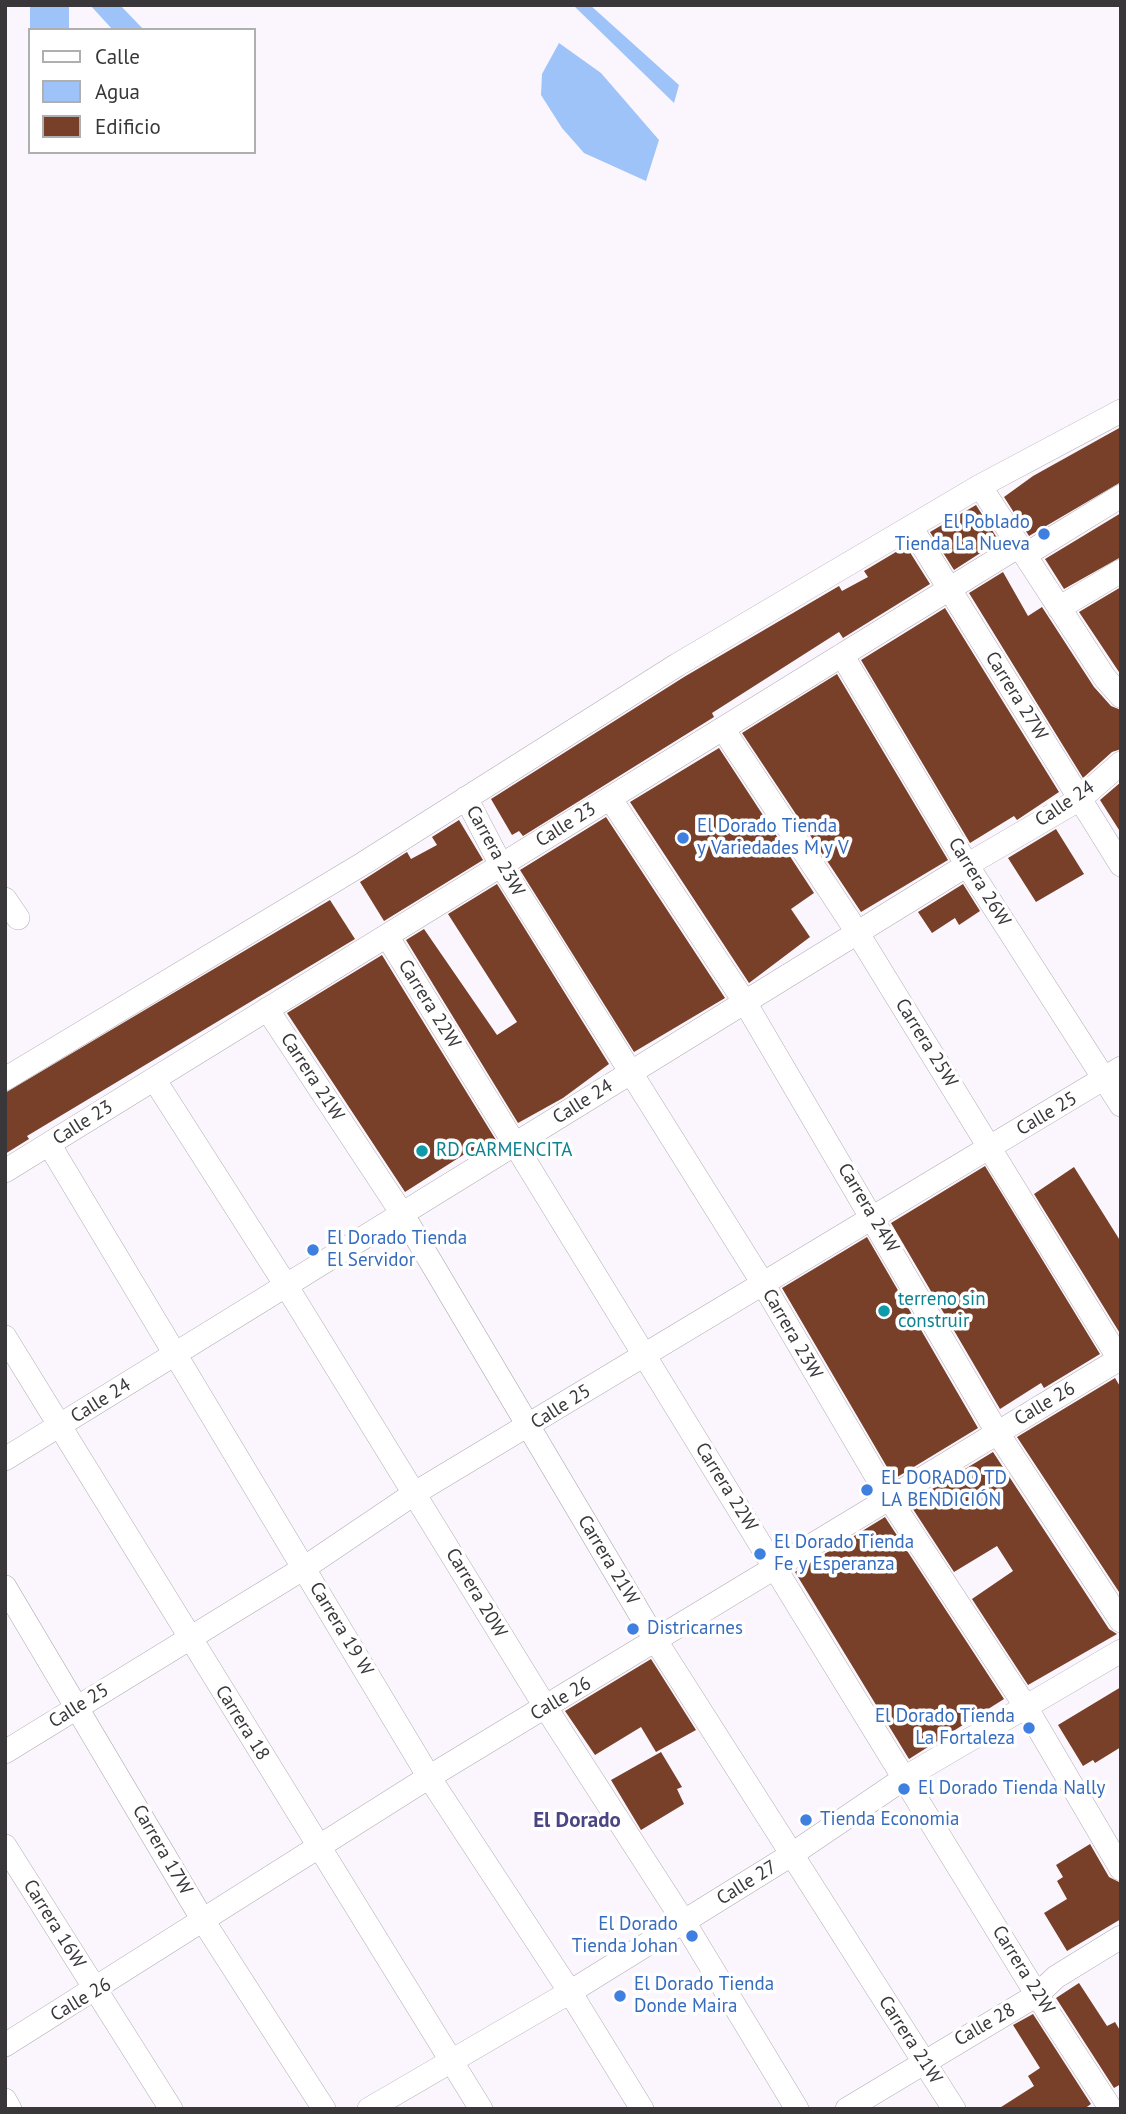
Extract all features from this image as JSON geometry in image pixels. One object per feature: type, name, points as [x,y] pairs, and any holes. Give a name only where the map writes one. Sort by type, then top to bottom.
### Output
[{"type":"street","points":[[5,1080],[466,798],[677,665],[981,486],[1121,411]]},
{"type":"street","points":[[981,486],[1059,608],[1113,673],[1121,696]]},
{"type":"street","name":"Calle 23","points":[[5,1171],[949,589],[1121,496]]},
{"type":"street","name":"Carrera 27W","points":[[911,527],[1121,865]]},
{"type":"street","points":[[1059,608],[1121,571]]},
{"type":"street","name":"Carrera 26W","points":[[842,655],[967,865],[1113,1073],[1121,1105]]},
{"type":"street","name":"Carrera 25W","points":[[723,729],[857,932],[1120,1360]]},
{"type":"street","name":"Calle 24","points":[[5,1459],[746,1004],[857,932],[1080,799],[1121,763]]},
{"type":"street","name":"Carrera 23W","points":[[466,798],[501,865],[762,1282],[889,1498],[1026,1707],[1121,1869]]},
{"type":"street","name":"Carrera 24W","points":[[610,798],[746,1004],[874,1218],[997,1432],[1121,1621]]},
{"type":"street","name":"Carrera 22W","points":[[387,936],[1037,1995],[1111,2109]]},
{"type":"street","name":"Carrera 21W","points":[[267,1009],[403,1215],[656,1641],[954,2109]]},
{"type":"street","name":"Calle 25","points":[[5,1752],[304,1568],[415,1493],[1113,1073]]},
{"type":"street","name":"Carrera 20W","points":[[154,1079],[287,1287],[546,1708],[684,1922],[797,2109]]},
{"type":"street","name":"Carrera 19 W","points":[[49,1144],[429,1777],[570,1992],[642,2109]]},
{"type":"street","name":"Carrera 18","points":[[5,1337],[481,2109]]},
{"type":"street","name":"Calle 26","points":[[5,2045],[95,1991],[429,1777],[1120,1360]]},
{"type":"street","name":"Carrera 17W","points":[[5,1587],[204,1922],[324,2109]]},
{"type":"street","name":"Calle 27","points":[[369,2109],[684,1922],[791,1855],[905,1777],[1121,1651]]},
{"type":"street","name":"Carrera 16W","points":[[5,1846],[171,2109]]},
{"type":"street","name":"Calle 28","points":[[847,2109],[1037,1995],[1056,1977],[1121,1937]]},
{"type":"street","points":[[5,2100],[10,2109]]},
{"type":"water","points":[[30,5],[69,5],[69,28],[30,28]]},
{"type":"water","points":[[90,5],[120,5],[142,28],[111,28]]},
{"type":"water","points":[[573,5],[590,5],[679,85],[674,103]]},
{"type":"water","points":[[559,43],[601,73],[659,140],[646,181],[584,153],[562,128],[541,95],[542,74]]},
{"type":"building","points":[[1121,427],[1121,482],[1029,536],[1004,497],[1033,476]]},
{"type":"building","points":[[976,505],[999,541],[954,570],[930,532]]},
{"type":"building","points":[[1121,513],[1121,557],[1064,589],[1045,559]]},
{"type":"building","points":[[906,546],[930,584],[843,638],[839,632],[712,713],[714,717],[523,836],[519,831],[512,835],[491,799],[684,677],[839,586],[842,591],[868,577],[864,571]]},
{"type":"building","points":[[1003,572],[1028,616],[1042,607],[1094,687],[1111,706],[1121,710],[1121,749],[1112,752],[1083,778],[969,593]]},
{"type":"building","points":[[1121,587],[1121,675],[1079,612]]},
{"type":"building","points":[[945,608],[1059,792],[1017,820],[1014,816],[970,843],[861,660]]},
{"type":"building","points":[[837,674],[948,860],[861,912],[742,733]]},
{"type":"building","points":[[719,748],[814,893],[791,909],[810,937],[749,983],[630,802]]},
{"type":"building","points":[[1121,782],[1121,833],[1100,800]]},
{"type":"building","points":[[606,817],[725,998],[634,1052],[520,870]]},
{"type":"building","points":[[459,820],[483,860],[384,921],[360,882],[407,852],[411,859],[437,845],[432,837]]},
{"type":"building","points":[[1056,829],[1084,874],[1036,902],[1008,858]]},
{"type":"building","points":[[497,884],[609,1064],[563,1098],[518,1123],[406,940],[424,929],[497,1035],[517,1022],[448,914]]},
{"type":"building","points":[[963,884],[980,911],[959,925],[955,918],[932,933],[918,912]]},
{"type":"building","points":[[330,900],[355,939],[27,1136],[29,1139],[5,1154],[5,1093]]},
{"type":"building","points":[[382,955],[496,1140],[472,1154],[471,1150],[405,1192],[287,1013]]},
{"type":"building","points":[[985,1166],[1100,1354],[1044,1388],[1041,1383],[1000,1409],[891,1223]]},
{"type":"building","points":[[1074,1167],[1121,1242],[1121,1335],[1034,1194]]},
{"type":"building","points":[[867,1237],[978,1428],[894,1479],[782,1288]]},
{"type":"building","points":[[1115,1378],[1121,1388],[1121,1595],[1017,1437]]},
{"type":"building","points":[[993,1452],[1109,1629],[1117,1634],[1028,1685],[972,1599],[1013,1571],[997,1546],[954,1572],[909,1503]]},
{"type":"building","points":[[885,1517],[1004,1699],[909,1759],[795,1572]]},
{"type":"building","points":[[651,1659],[696,1730],[656,1752],[641,1727],[595,1755],[565,1711]]},
{"type":"building","points":[[1121,1687],[1121,1747],[1095,1763],[1093,1760],[1083,1766],[1058,1725]]},
{"type":"building","points":[[661,1752],[682,1787],[677,1789],[684,1804],[641,1830],[611,1780]]},
{"type":"building","points":[[1090,1844],[1109,1877],[1121,1883],[1121,1919],[1067,1951],[1044,1913],[1067,1899],[1057,1881],[1063,1877],[1056,1865]]},
{"type":"building","points":[[1079,1983],[1107,2026],[1115,2022],[1121,2032],[1121,2084],[1114,2088],[1056,1998]]},
{"type":"building","points":[[1033,2014],[1091,2104],[1084,2109],[998,2109],[1034,2086],[1028,2076],[1040,2068],[1013,2025]]},
{"type":"place","name":"El Poblado Tienda La Nueva","points":[[1044,534]]},
{"type":"place","name":"El Dorado Tienda y Variedades M y V","points":[[683,838]]},
{"type":"place","name":"RD CARMENCITA","points":[[422,1151]]},
{"type":"place","name":"El Dorado Tienda El Servidor","points":[[313,1250]]},
{"type":"place","name":"terreno sin construir","points":[[884,1311]]},
{"type":"place","name":"EL DORADO TD LA BENDICIÓN","points":[[867,1490]]},
{"type":"place","name":"El Dorado Tienda Fe y Esperanza","points":[[760,1554]]},
{"type":"place","name":"Districarnes","points":[[633,1629]]},
{"type":"place","name":"El Dorado Tienda La Fortaleza","points":[[1029,1728]]},
{"type":"place","name":"El Dorado Tienda Nally","points":[[904,1789]]},
{"type":"place","name":"Tienda Economia","points":[[806,1820]]},
{"type":"place","name":"El Dorado Tienda Johan","points":[[692,1936]]},
{"type":"place","name":"El Dorado Tienda Donde Maira","points":[[620,1996]]},
{"type":"district","name":"El Dorado","points":[[577,1821]]}]
